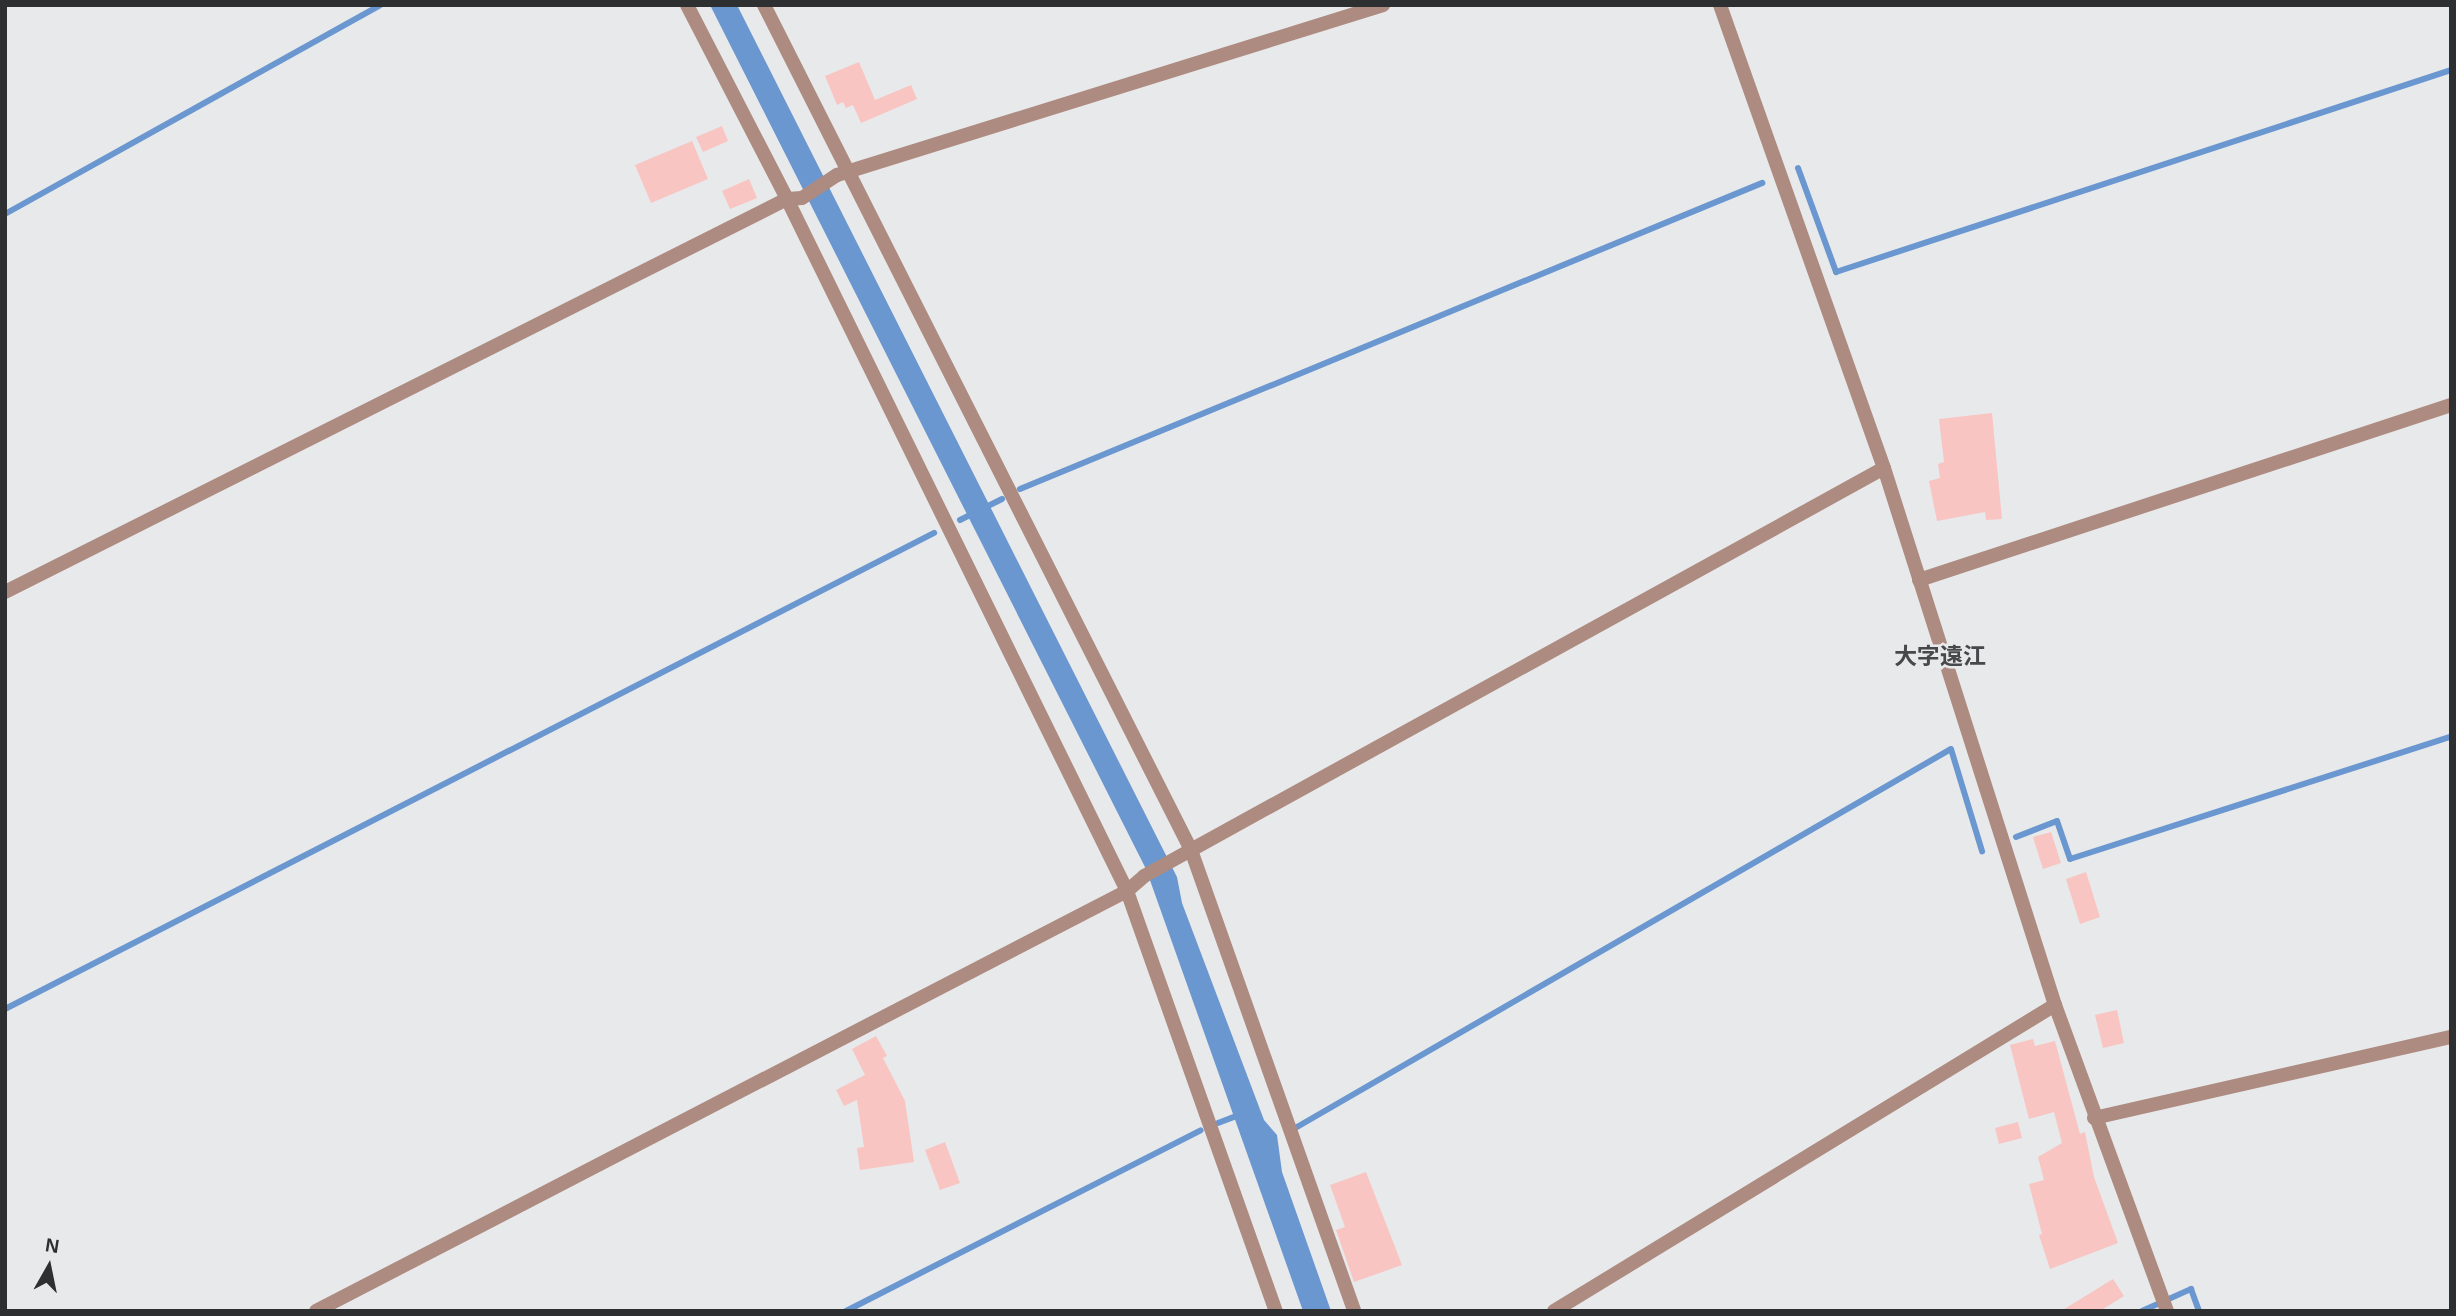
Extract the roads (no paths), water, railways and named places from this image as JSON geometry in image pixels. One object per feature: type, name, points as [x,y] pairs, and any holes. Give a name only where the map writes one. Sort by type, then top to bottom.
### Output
[{"type":"street","points":[[687,5],[794,199],[1127,891],[1276,1311]]},
{"type":"street","points":[[764,5],[843,173],[1185,853],[1354,1311]]},
{"type":"street","points":[[5,592],[843,173],[1382,5]]},
{"type":"street","points":[[1720,5],[1884,468],[2055,1005],[2094,1118],[2166,1309]]},
{"type":"street","points":[[1919,580],[2451,405]]},
{"type":"street","points":[[316,1311],[1127,891],[1144,876],[1185,853],[1884,468]]},
{"type":"street","points":[[1554,1311],[2055,1005]]},
{"type":"street","points":[[2094,1118],[2451,1037]]},
{"type":"water","points":[[710,5],[737,5],[1177,877],[1182,903],[1264,1120],[1277,1135],[1282,1172],[1331,1311],[1303,1311],[1146,869]]},
{"type":"waterway","points":[[5,214],[380,5]]},
{"type":"waterway","points":[[1798,168],[1836,272],[2451,70]]},
{"type":"waterway","points":[[1020,489],[1762,183]]},
{"type":"waterway","points":[[960,520],[1002,499]]},
{"type":"waterway","points":[[5,1009],[934,533]]},
{"type":"waterway","points":[[2016,837],[2057,821],[2070,859],[2451,737]]},
{"type":"waterway","points":[[1297,1127],[1951,749],[1982,851]]},
{"type":"waterway","points":[[1218,1123],[1239,1115]]},
{"type":"waterway","points":[[846,1311],[1201,1130]]},
{"type":"waterway","points":[[2142,1311],[2191,1289],[2199,1311]]},
{"type":"district","name":"大字遠江","points":[[1940,656]]}]
